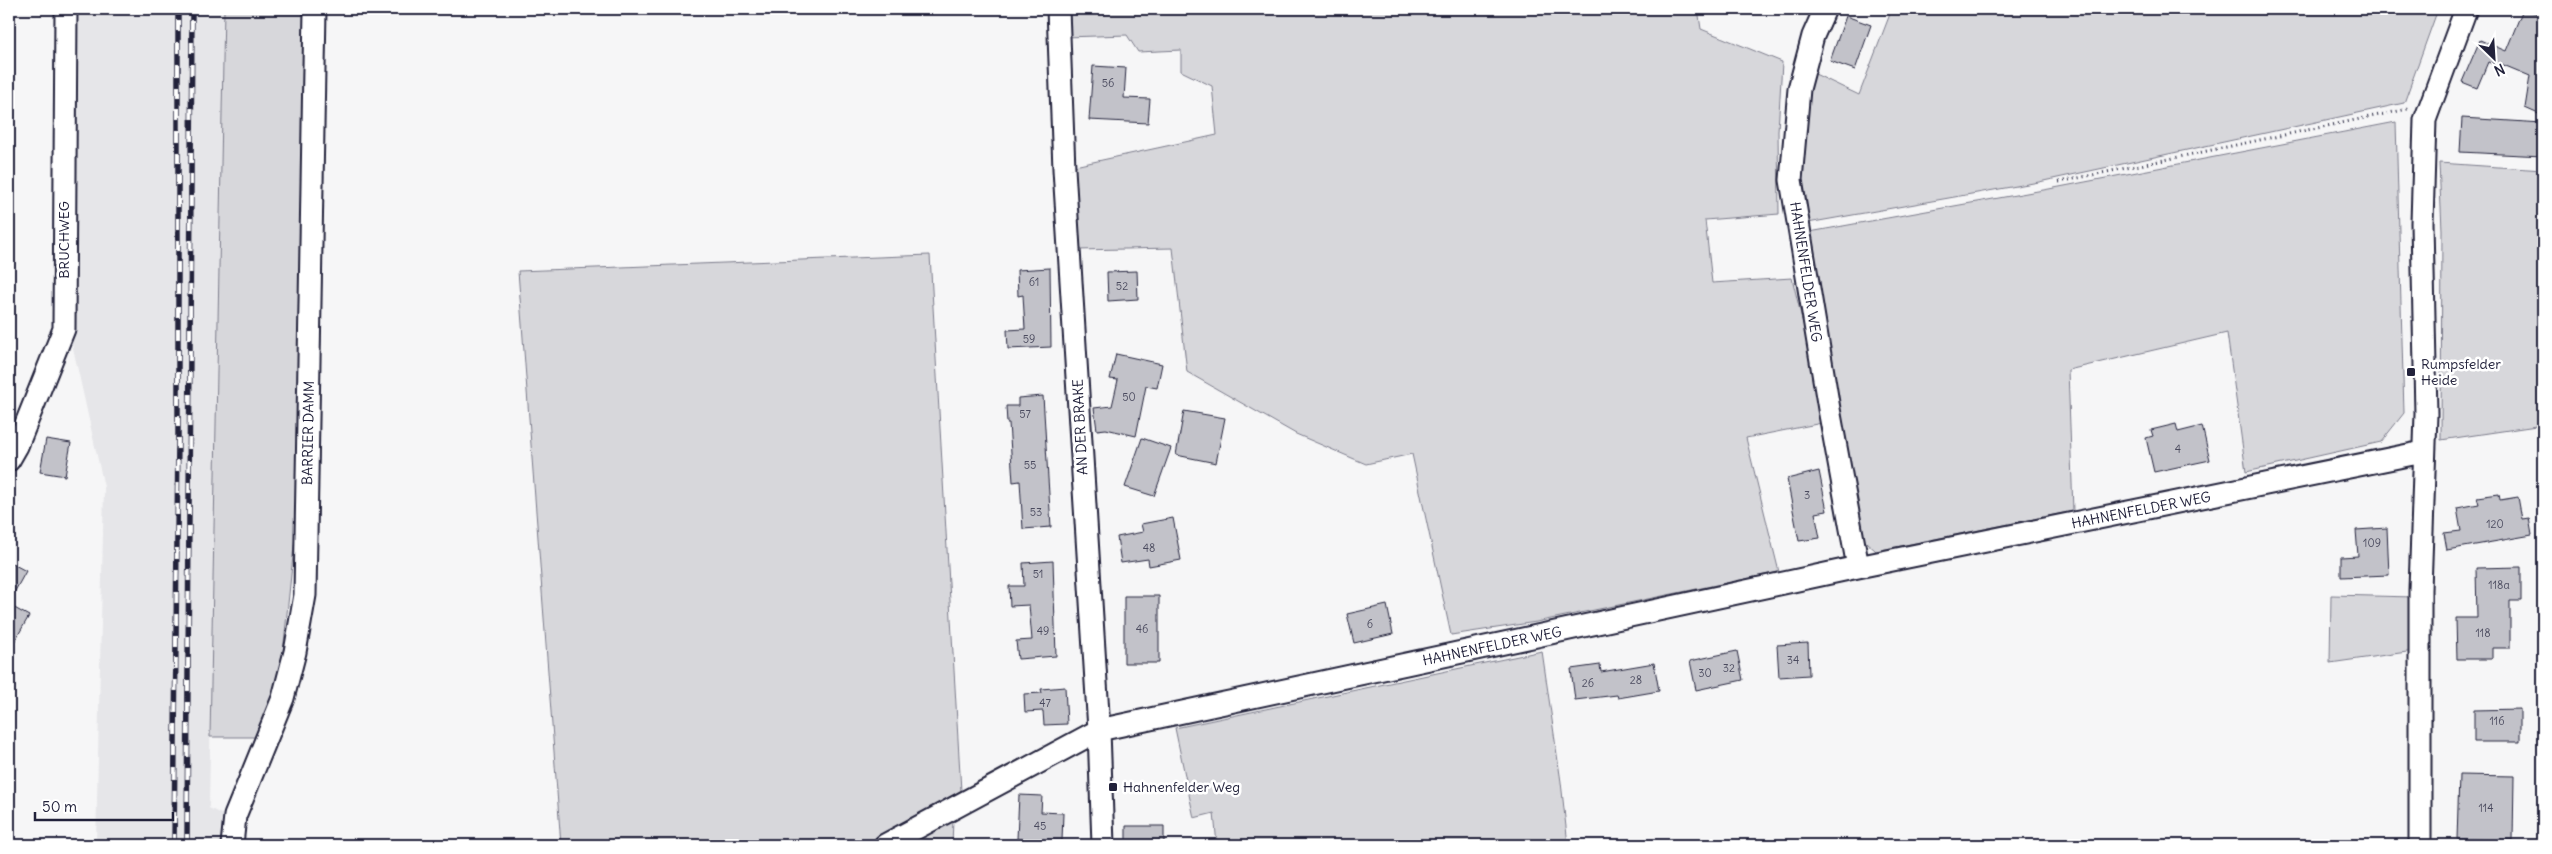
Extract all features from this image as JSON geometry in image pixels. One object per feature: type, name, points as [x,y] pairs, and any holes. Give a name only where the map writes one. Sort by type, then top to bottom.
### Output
[{"type":"street","name":"BRUCHWEG","points":[[9,460],[17,446],[64,329],[66,9]]},
{"type":"street","name":"BARRIER DAMM","points":[[232,845],[235,816],[284,698],[295,652],[305,595],[315,9]]},
{"type":"street","name":"AN DER BRAKE","points":[[1058,9],[1064,170],[1099,730],[1103,845]]},
{"type":"street","name":"HAHNENFELDER WEG","points":[[1825,9],[1813,36],[1799,89],[1792,180],[1829,409],[1858,567]]},
{"type":"street","points":[[2420,845],[2420,590],[2423,452],[2426,414],[2422,223],[2425,120],[2466,9]]},
{"type":"street","name":"HAHNENFELDER WEG","points":[[885,845],[1099,730],[1858,567],[2423,452]]},
{"type":"path","points":[[2059,182],[2431,104]]},
{"type":"shaded area","points":[[71,9],[224,9],[209,808],[229,818],[225,845],[96,845],[104,487],[69,330]]},
{"type":"shaded area","points":[[224,9],[304,9],[305,74],[295,536],[282,662],[272,700],[256,737],[210,737]]},
{"type":"shaded area","points":[[1065,9],[1698,9],[1701,29],[1782,62],[1778,131],[1779,214],[1705,220],[1712,283],[1792,278],[1827,422],[1746,438],[1779,572],[1536,622],[1451,635],[1412,454],[1366,464],[1296,434],[1187,372],[1173,248],[1077,250],[1070,167],[1217,135],[1212,86],[1181,71],[1181,50],[1138,52],[1127,35],[1066,37]]},
{"type":"shaded area","points":[[1895,9],[2438,9],[2404,103],[2039,182],[1802,224],[1800,149],[1813,73],[1859,95],[1890,14]]},
{"type":"shaded area","points":[[2396,122],[2404,413],[2381,442],[2246,472],[2227,333],[2068,370],[2073,511],[1876,551],[1856,533],[1804,233],[2049,189]]},
{"type":"shaded area","points":[[2439,163],[2543,170],[2543,425],[2441,440],[2442,230]]},
{"type":"shaded area","points":[[930,255],[961,791],[864,845],[561,845],[518,271]]},
{"type":"shaded area","points":[[2331,595],[2414,597],[2414,651],[2330,663]]},
{"type":"shaded area","points":[[1542,651],[1568,845],[1217,845],[1214,813],[1194,818],[1175,728]]},
{"type":"shaded area","points":[[953,820],[952,845],[908,845]]},
{"type":"building","points":[[2523,9],[2543,15],[2543,116],[2525,108],[2530,76],[2501,64],[2500,67],[2488,62],[2477,88],[2462,82],[2480,40],[2506,51]]},
{"type":"building","points":[[1846,16],[1871,25],[1855,70],[1830,61]]},
{"type":"building","points":[[1093,66],[1126,68],[1124,98],[1150,99],[1148,123],[1089,120]]},
{"type":"building","points":[[2462,118],[2543,123],[2543,156],[2460,152]]},
{"type":"building","points":[[1050,268],[1051,347],[1008,349],[1007,330],[1025,329],[1023,295],[1018,296],[1017,270]]},
{"type":"building","points":[[1137,271],[1138,299],[1108,301],[1107,272]]},
{"type":"building","points":[[1116,354],[1162,364],[1157,388],[1146,386],[1136,436],[1106,429],[1097,430],[1094,408],[1112,406],[1118,380],[1110,379]]},
{"type":"building","points":[[1043,396],[1051,527],[1023,529],[1020,481],[1013,482],[1006,406],[1018,406],[1018,398]]},
{"type":"building","points":[[1184,411],[1225,418],[1216,463],[1176,455]]},
{"type":"building","points":[[2176,424],[2178,432],[2202,426],[2210,460],[2154,472],[2146,438],[2153,436],[2151,430]]},
{"type":"building","points":[[1142,438],[1171,448],[1154,496],[1125,487]]},
{"type":"building","points":[[46,439],[71,443],[65,476],[40,472]]},
{"type":"building","points":[[1819,471],[1827,511],[1815,513],[1820,538],[1799,541],[1787,479]]},
{"type":"building","points":[[2499,494],[2500,500],[2518,497],[2522,519],[2529,518],[2532,535],[2447,550],[2444,533],[2461,531],[2457,508],[2479,504],[2477,497]]},
{"type":"building","points":[[1173,518],[1181,560],[1149,566],[1148,559],[1121,563],[1117,537],[1143,532],[1141,524]]},
{"type":"building","points":[[2387,528],[2389,575],[2341,577],[2341,557],[2358,556],[2356,530]]},
{"type":"building","points":[[1053,561],[1056,656],[1018,659],[1016,641],[1032,640],[1029,605],[1010,606],[1009,586],[1024,586],[1023,563]]},
{"type":"building","points":[[9,562],[26,571],[9,602]]},
{"type":"building","points":[[2521,567],[2521,601],[2510,601],[2510,648],[2492,648],[2492,659],[2457,659],[2456,618],[2477,618],[2476,568]]},
{"type":"building","points":[[1124,596],[1159,596],[1159,663],[1124,663]]},
{"type":"building","points":[[9,605],[29,616],[9,651]]},
{"type":"building","points":[[1387,605],[1393,634],[1354,643],[1347,614]]},
{"type":"building","points":[[1808,643],[1809,675],[1779,677],[1777,645]]},
{"type":"building","points":[[1737,651],[1743,680],[1696,690],[1690,661]]},
{"type":"building","points":[[1654,663],[1659,691],[1618,698],[1617,695],[1575,700],[1571,669],[1600,665],[1601,672]]},
{"type":"building","points":[[1065,687],[1067,724],[1044,725],[1043,711],[1025,712],[1024,694],[1042,693],[1041,689]]},
{"type":"building","points":[[2520,709],[2520,742],[2474,742],[2474,710]]},
{"type":"building","points":[[2459,775],[2514,776],[2513,840],[2457,839]]},
{"type":"building","points":[[1019,795],[1042,796],[1041,812],[1063,813],[1062,841],[1017,839]]},
{"type":"building","points":[[1126,826],[1164,826],[1164,845],[1126,845]]},
{"type":"railway","points":[[174,845],[178,436],[178,9]]},
{"type":"railway","points":[[187,845],[192,9]]},
{"type":"place","name":"Rumpsfelder Heide","points":[[2411,372]]},
{"type":"place","name":"Hahnenfelder Weg","points":[[1113,787]]}]
